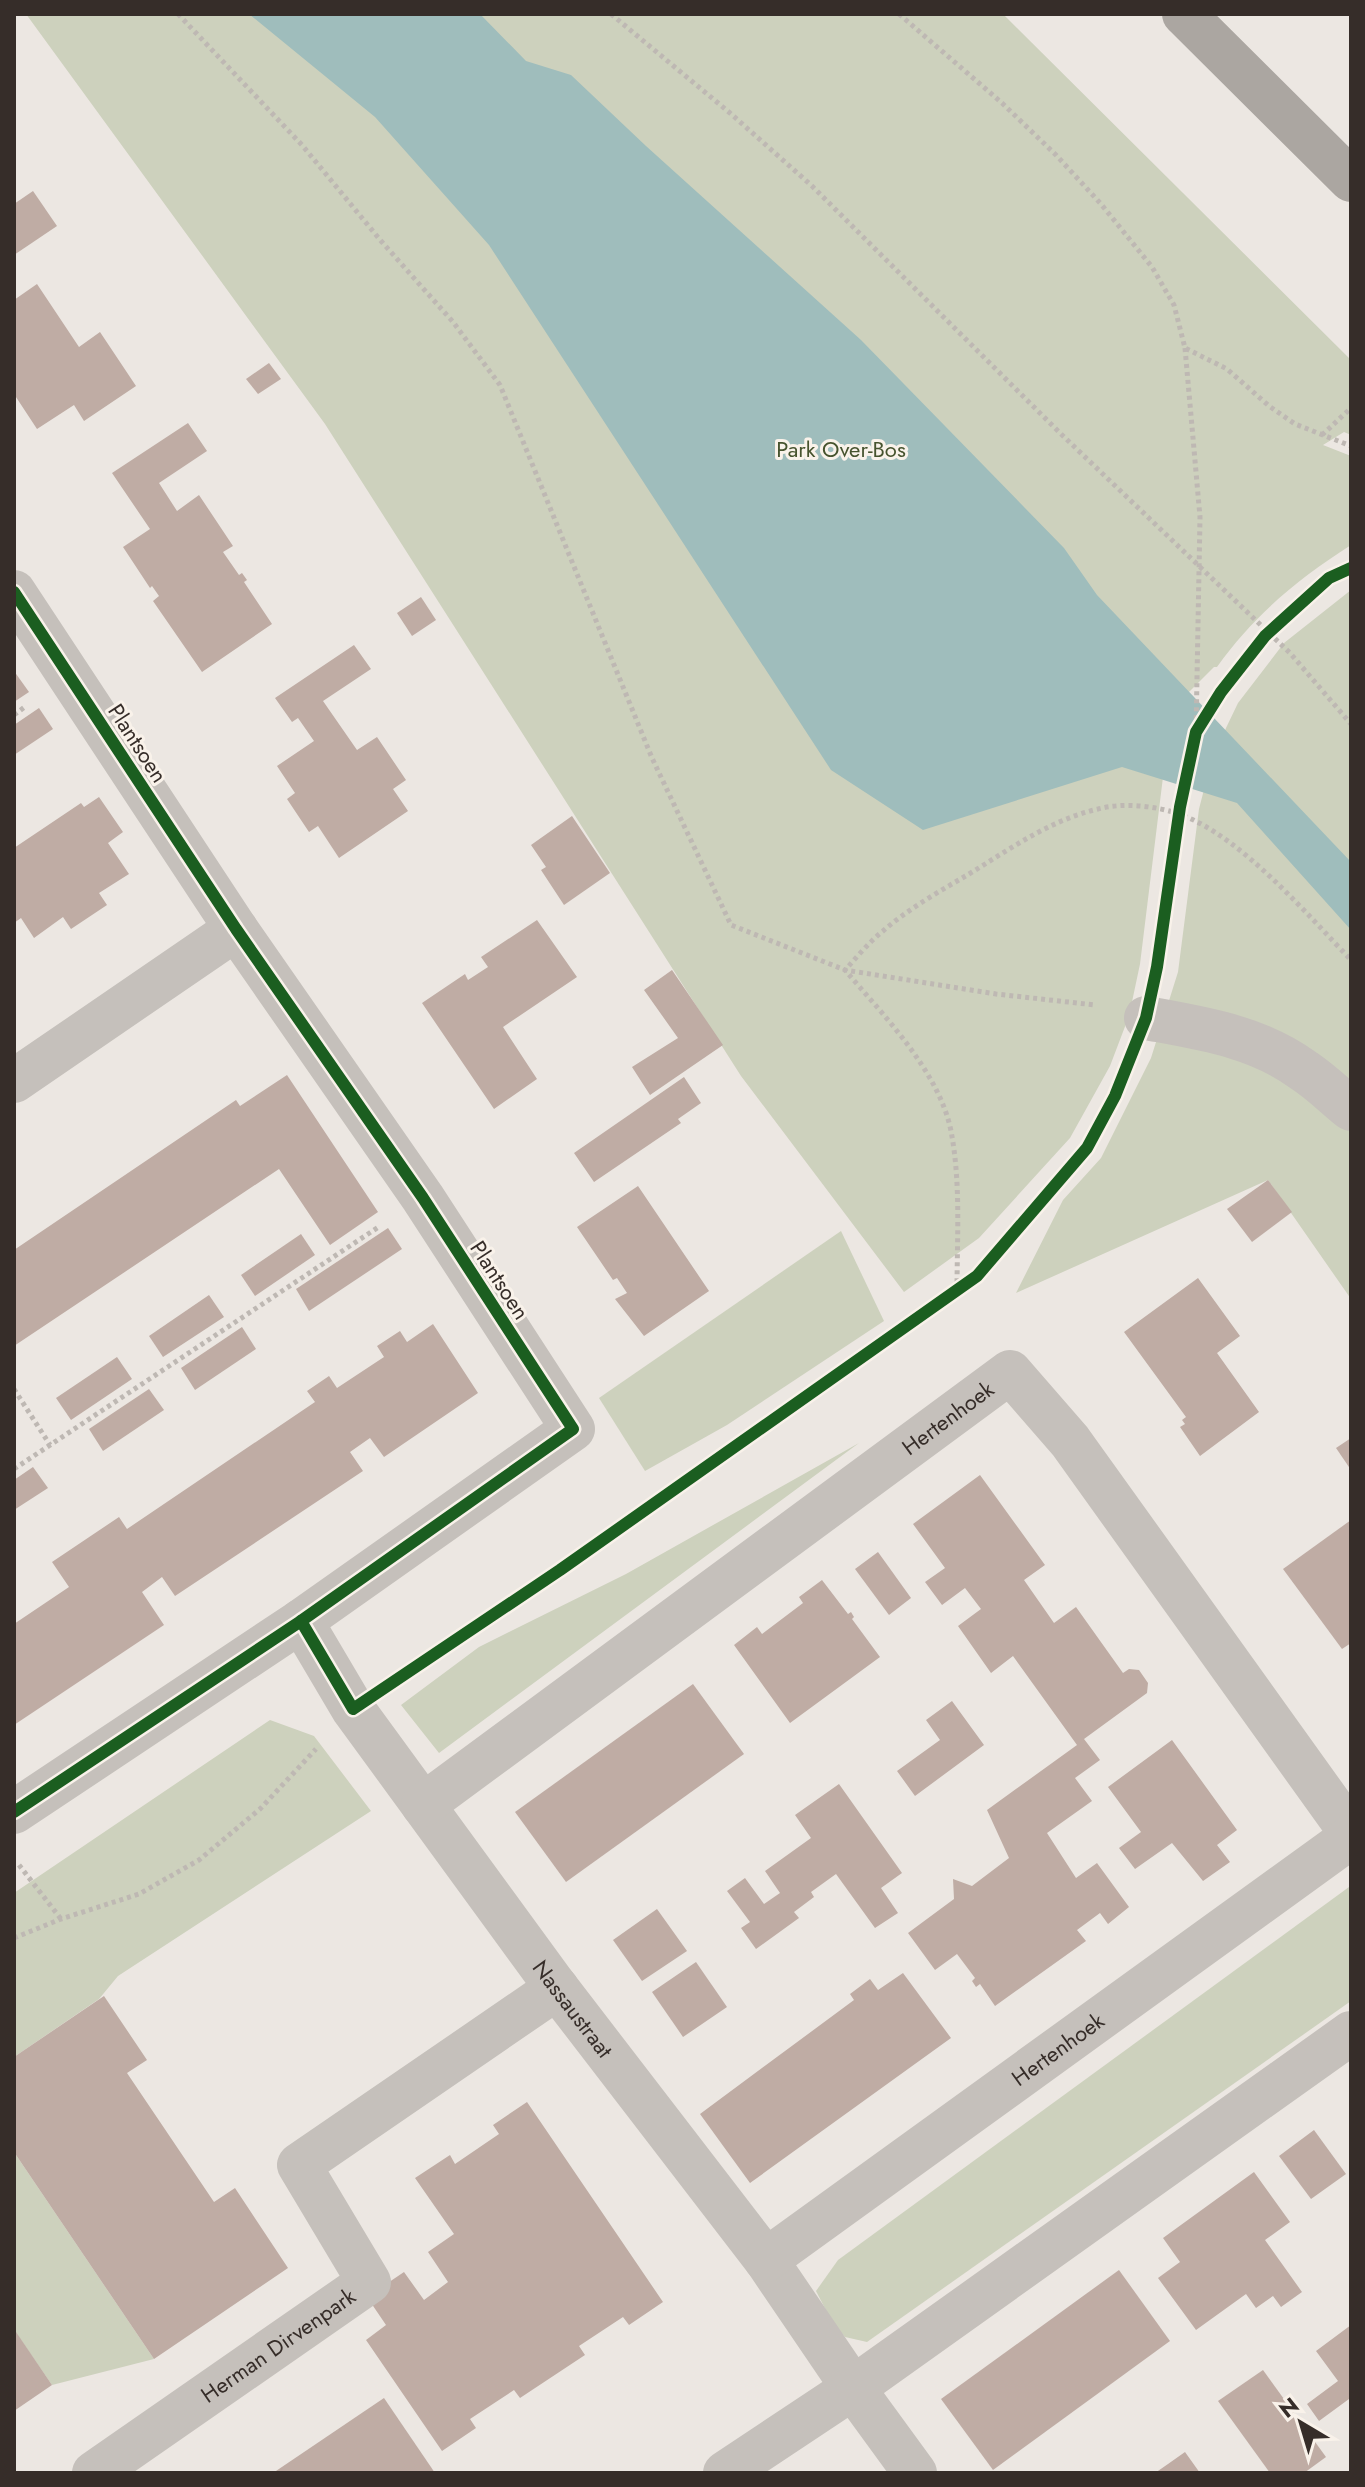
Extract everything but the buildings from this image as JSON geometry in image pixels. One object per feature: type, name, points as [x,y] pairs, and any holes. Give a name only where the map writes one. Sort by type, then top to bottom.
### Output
[{"type":"highway","points":[[1184,14],[1351,180]]},
{"type":"street","name":"Plantsoen","points":[[14,592],[236,929],[423,1198],[573,1429],[301,1621],[14,1812]]},
{"type":"street","points":[[14,1081],[236,929]]},
{"type":"street","points":[[1146,1018],[1221,1032],[1261,1046],[1302,1068],[1351,1109]]},
{"type":"street","name":"Hertenhoek","points":[[423,1805],[1010,1372],[1070,1441],[1351,1835],[766,2260]]},
{"type":"street","name":"Nassaustraat","points":[[301,1621],[353,1709],[557,1988],[766,2260],[915,2473]]},
{"type":"street","name":"Herman Dirvenpark","points":[[94,2473],[369,2282],[299,2165],[557,1988]]},
{"type":"street","points":[[725,2473],[853,2388],[1351,2033]]},
{"type":"path","points":[[178,14],[302,145],[453,322],[500,385],[652,758],[731,925],[845,970],[996,994],[1129,1009],[1146,1018]]},
{"type":"path","points":[[611,14],[812,186],[1061,434],[1290,653],[1351,724]]},
{"type":"path","points":[[899,14],[1002,103],[1056,155],[1152,267],[1174,305],[1185,348],[1200,517],[1194,739]]},
{"type":"path","points":[[1185,348],[1227,369],[1295,424],[1351,446]]},
{"type":"path","points":[[1322,435],[1351,408]]},
{"type":"path","points":[[1257,646],[1276,625]]},
{"type":"path","points":[[1194,739],[1213,705]]},
{"type":"path","points":[[1178,821],[1182,795]]},
{"type":"path","points":[[845,970],[883,930],[941,890],[1037,832],[1101,808],[1128,806],[1158,808],[1183,815],[1208,829],[1276,883],[1351,960]]},
{"type":"path","points":[[845,970],[896,1029],[930,1078],[950,1130],[962,1286],[944,1299]]},
{"type":"path","points":[[14,1469],[423,1198]]},
{"type":"path","points":[[14,1389],[50,1445]]},
{"type":"path","points":[[14,1938],[139,1894],[199,1860],[260,1809],[353,1709]]},
{"type":"path","points":[[14,1858],[61,1919]]},
{"type":"green space","name":"Park Over-Bos","points":[[26,14],[1003,14],[1351,360],[1351,435],[1344,432],[1323,445],[1351,456],[1351,545],[1278,599],[1246,631],[1217,667],[1178,703],[1163,777],[1140,964],[1129,1016],[1110,1066],[1070,1138],[979,1238],[904,1292],[741,1076],[325,424]]},
{"type":"green space","points":[[1351,590],[1351,1299],[1268,1180],[1016,1293],[1063,1200],[1101,1158],[1151,1058],[1178,972],[1199,809],[1210,766],[1226,728],[1238,703],[1284,643]]},
{"type":"green space","points":[[841,1231],[884,1321],[727,1425],[645,1471],[599,1398]]},
{"type":"green space","points":[[859,1443],[439,1753],[401,1705],[479,1647],[626,1574]]},
{"type":"green space","points":[[270,1720],[314,1736],[371,1811],[118,1976],[99,1999],[14,2057],[14,1893]]},
{"type":"green space","points":[[1349,1887],[1351,2001],[867,2342],[845,2337],[832,2322],[816,2291],[838,2260]]},
{"type":"green space","points":[[14,2152],[154,2359],[52,2385],[14,2330]]},
{"type":"water","points":[[249,14],[480,14],[526,61],[571,75],[861,340],[1064,548],[1097,595],[1351,862],[1351,930],[1237,803],[1122,767],[923,830],[831,770],[489,245],[375,117]]},
{"type":"cycle path","points":[[301,1621],[353,1709],[560,1570],[977,1276],[1087,1148],[1115,1096],[1146,1018],[1157,967],[1180,807],[1196,732],[1221,692],[1265,636],[1329,578],[1351,568]]},
{"type":"cycle path","points":[[14,592],[236,929],[423,1198],[573,1429],[301,1621],[14,1812]]}]
